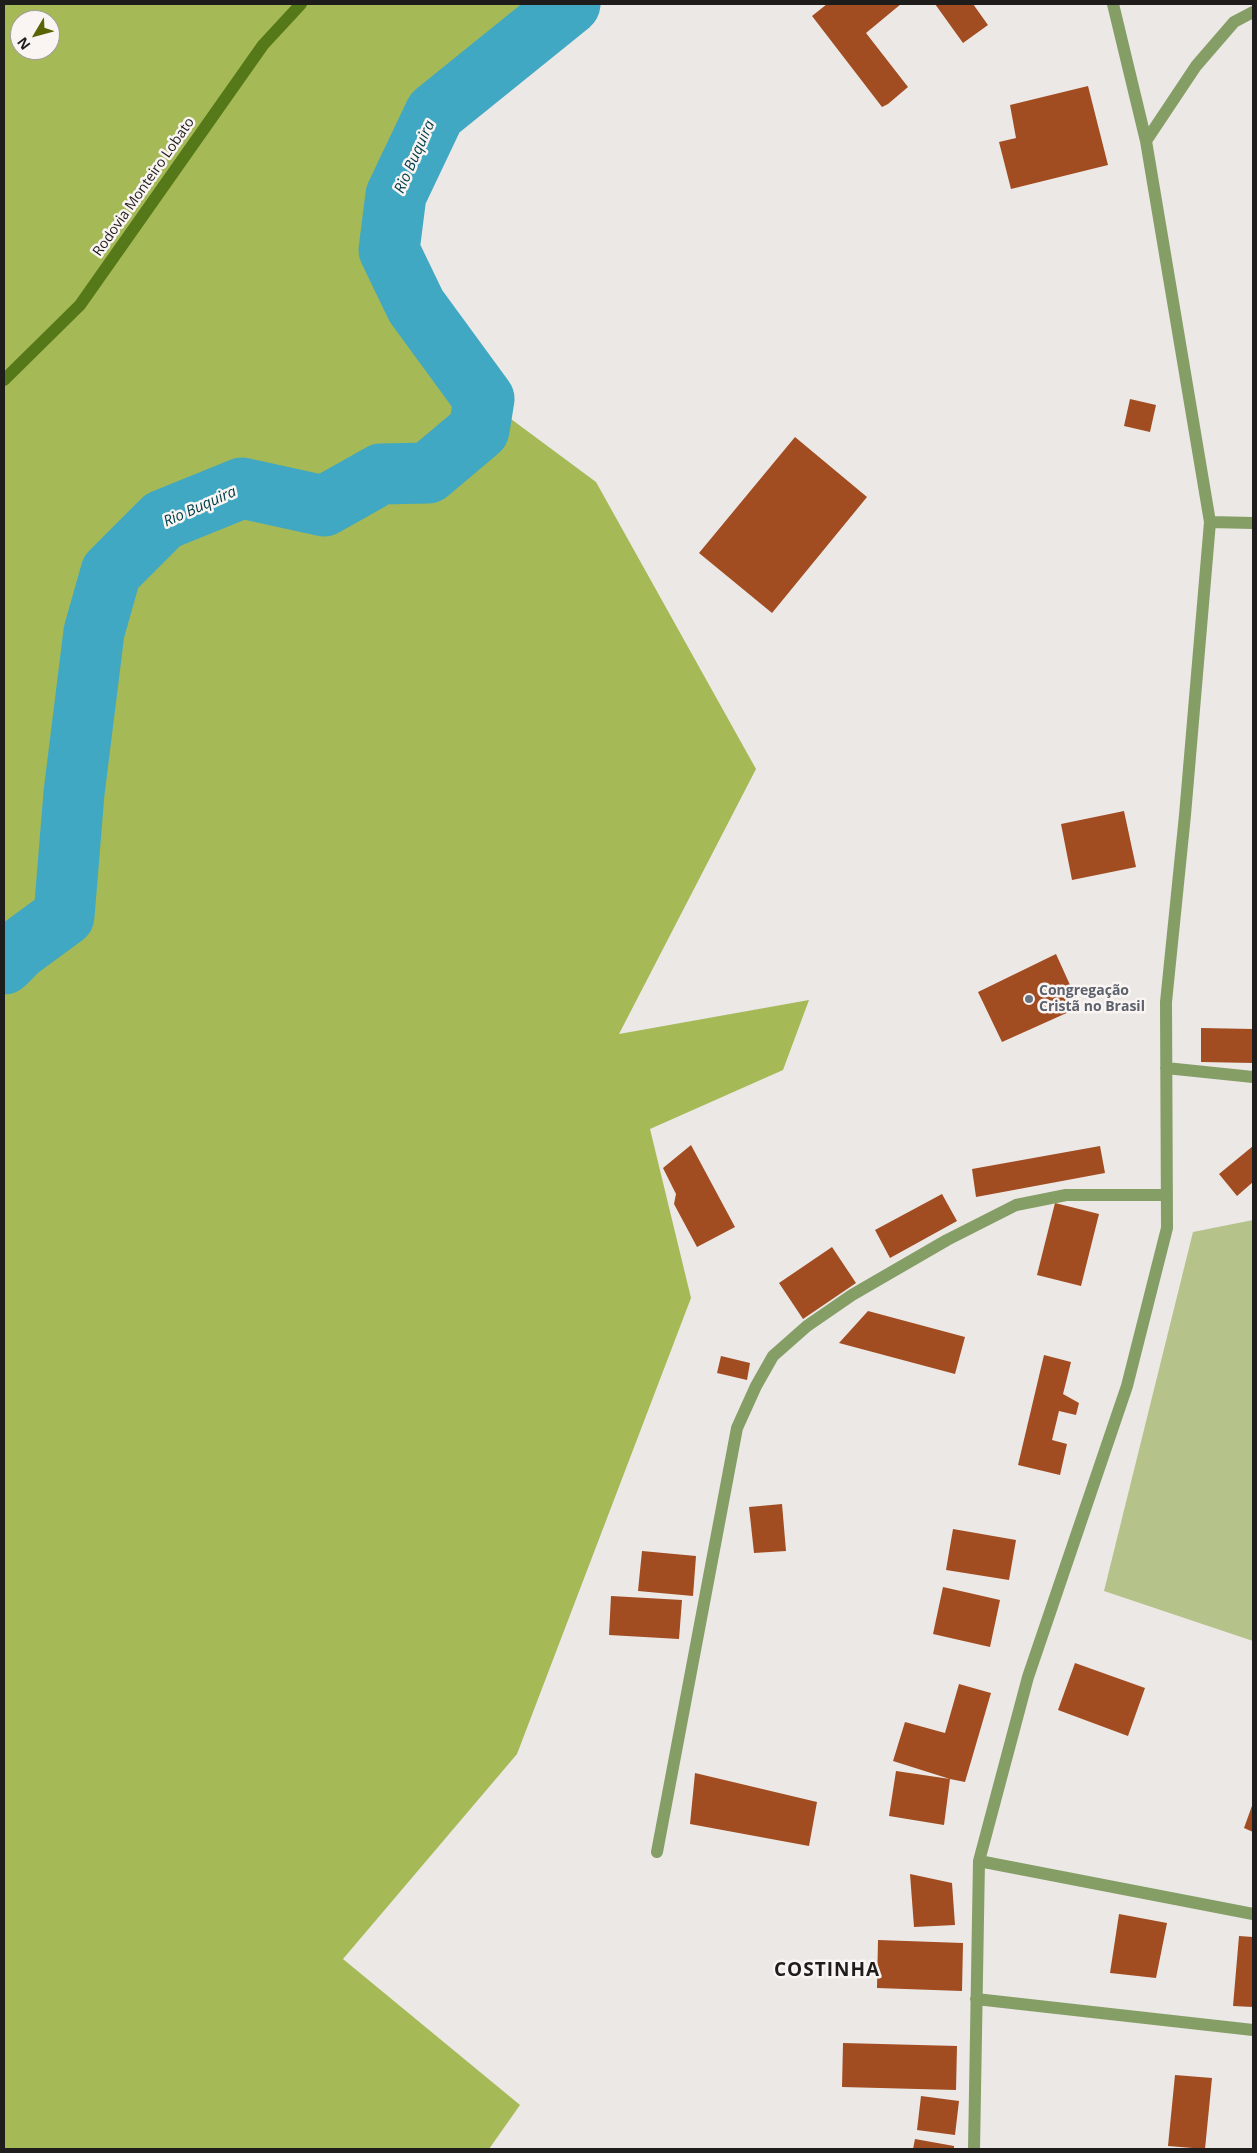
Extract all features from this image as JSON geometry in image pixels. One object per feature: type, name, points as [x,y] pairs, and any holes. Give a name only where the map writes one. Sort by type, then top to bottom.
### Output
[{"type":"main road","name":"Rodovia Monteiro Lobato","points":[[4,380],[80,305],[263,46],[301,4]]},
{"type":"street","points":[[974,2149],[979,1861],[1028,1677],[1127,1386],[1168,1228],[1166,1002],[1210,522],[1146,141],[1113,4]]},
{"type":"street","points":[[1146,141],[1202,59],[1234,22],[1253,12]]},
{"type":"street","points":[[1210,522],[1253,523]]},
{"type":"street","points":[[1166,1068],[1253,1077]]},
{"type":"street","points":[[657,1852],[738,1428],[756,1386],[774,1356],[807,1326],[852,1296],[947,1240],[1016,1206],[1066,1195],[1167,1195]]},
{"type":"street","points":[[979,1861],[1253,1914]]},
{"type":"street","points":[[976,1999],[1253,2030]]},
{"type":"green space","points":[[4,4],[567,4],[435,113],[399,271],[484,399],[596,482],[756,769],[619,1034],[809,1000],[783,1070],[650,1129],[691,1298],[517,1754],[343,1959],[520,2105],[489,2149],[4,2149]]},
{"type":"green space","points":[[1253,1220],[1253,1641],[1104,1591],[1193,1232]]},
{"type":"building","points":[[827,4],[901,4],[866,33],[908,87],[888,104],[882,107],[812,16]]},
{"type":"building","points":[[935,4],[973,4],[988,25],[963,43]]},
{"type":"building","points":[[1088,86],[1108,165],[1011,189],[999,142],[1016,138],[1010,105]]},
{"type":"building","points":[[1130,399],[1156,405],[1150,432],[1124,426]]},
{"type":"building","points":[[795,437],[867,497],[772,613],[699,553]]},
{"type":"building","points":[[1124,811],[1136,867],[1072,880],[1061,824]]},
{"type":"building","name":"Congregação Cristã no Brasil","points":[[1056,954],[1080,1007],[1002,1042],[978,992]]},
{"type":"building","points":[[1201,1028],[1253,1029],[1253,1063],[1201,1062]]},
{"type":"building","points":[[691,1145],[735,1227],[697,1247],[674,1204],[676,1194],[663,1168]]},
{"type":"building","points":[[1100,1146],[1105,1173],[976,1197],[972,1169]]},
{"type":"building","points":[[1253,1146],[1253,1182],[1237,1196],[1219,1174]]},
{"type":"building","points":[[942,1194],[957,1221],[890,1258],[875,1230]]},
{"type":"building","points":[[1055,1203],[1099,1214],[1081,1286],[1037,1275]]},
{"type":"building","points":[[832,1247],[856,1283],[803,1319],[779,1283]]},
{"type":"building","points":[[868,1311],[965,1337],[955,1374],[839,1343]]},
{"type":"building","points":[[1044,1355],[1071,1362],[1063,1394],[1079,1403],[1076,1415],[1059,1411],[1052,1440],[1067,1444],[1060,1475],[1018,1465]]},
{"type":"building","points":[[721,1356],[750,1363],[747,1380],[717,1373]]},
{"type":"building","points":[[782,1504],[786,1551],[754,1553],[749,1507]]},
{"type":"building","points":[[953,1529],[1016,1540],[1009,1580],[946,1570]]},
{"type":"building","points":[[642,1551],[696,1556],[693,1596],[638,1591]]},
{"type":"building","points":[[943,1587],[1000,1600],[990,1647],[933,1634]]},
{"type":"building","points":[[611,1596],[682,1600],[679,1639],[609,1635]]},
{"type":"building","points":[[1075,1663],[1145,1688],[1128,1736],[1058,1710]]},
{"type":"building","points":[[959,1684],[991,1693],[965,1782],[893,1761],[905,1722],[945,1733]]},
{"type":"building","points":[[896,1771],[950,1779],[944,1825],[889,1816]]},
{"type":"building","points":[[695,1773],[817,1802],[809,1846],[690,1824]]},
{"type":"building","points":[[1253,1803],[1253,1832],[1244,1828]]},
{"type":"building","points":[[910,1874],[952,1883],[955,1925],[914,1927]]},
{"type":"building","points":[[1119,1914],[1167,1923],[1156,1978],[1110,1973]]},
{"type":"building","points":[[1239,1936],[1253,1937],[1253,2007],[1233,2006]]},
{"type":"building","points":[[878,1940],[963,1943],[962,1991],[877,1988]]},
{"type":"building","points":[[843,2043],[957,2046],[956,2090],[842,2087]]},
{"type":"building","points":[[1175,2075],[1212,2078],[1205,2149],[1168,2146]]},
{"type":"building","points":[[921,2096],[959,2101],[955,2135],[917,2130]]},
{"type":"building","points":[[915,2139],[954,2146],[954,2149],[913,2149]]},
{"type":"waterway","name":"Rio Buquira","points":[[4,964],[19,949],[64,916],[74,793],[94,632],[111,572],[163,520],[242,488],[324,506],[381,474],[428,473],[479,430],[484,399],[416,306],[389,250],[396,195],[435,113],[570,4]]},
{"type":"place","name":"Congregação Cristã no Brasil","points":[[1029,999]]},
{"type":"district","name":"COSTINHA","points":[[827,1971]]}]
